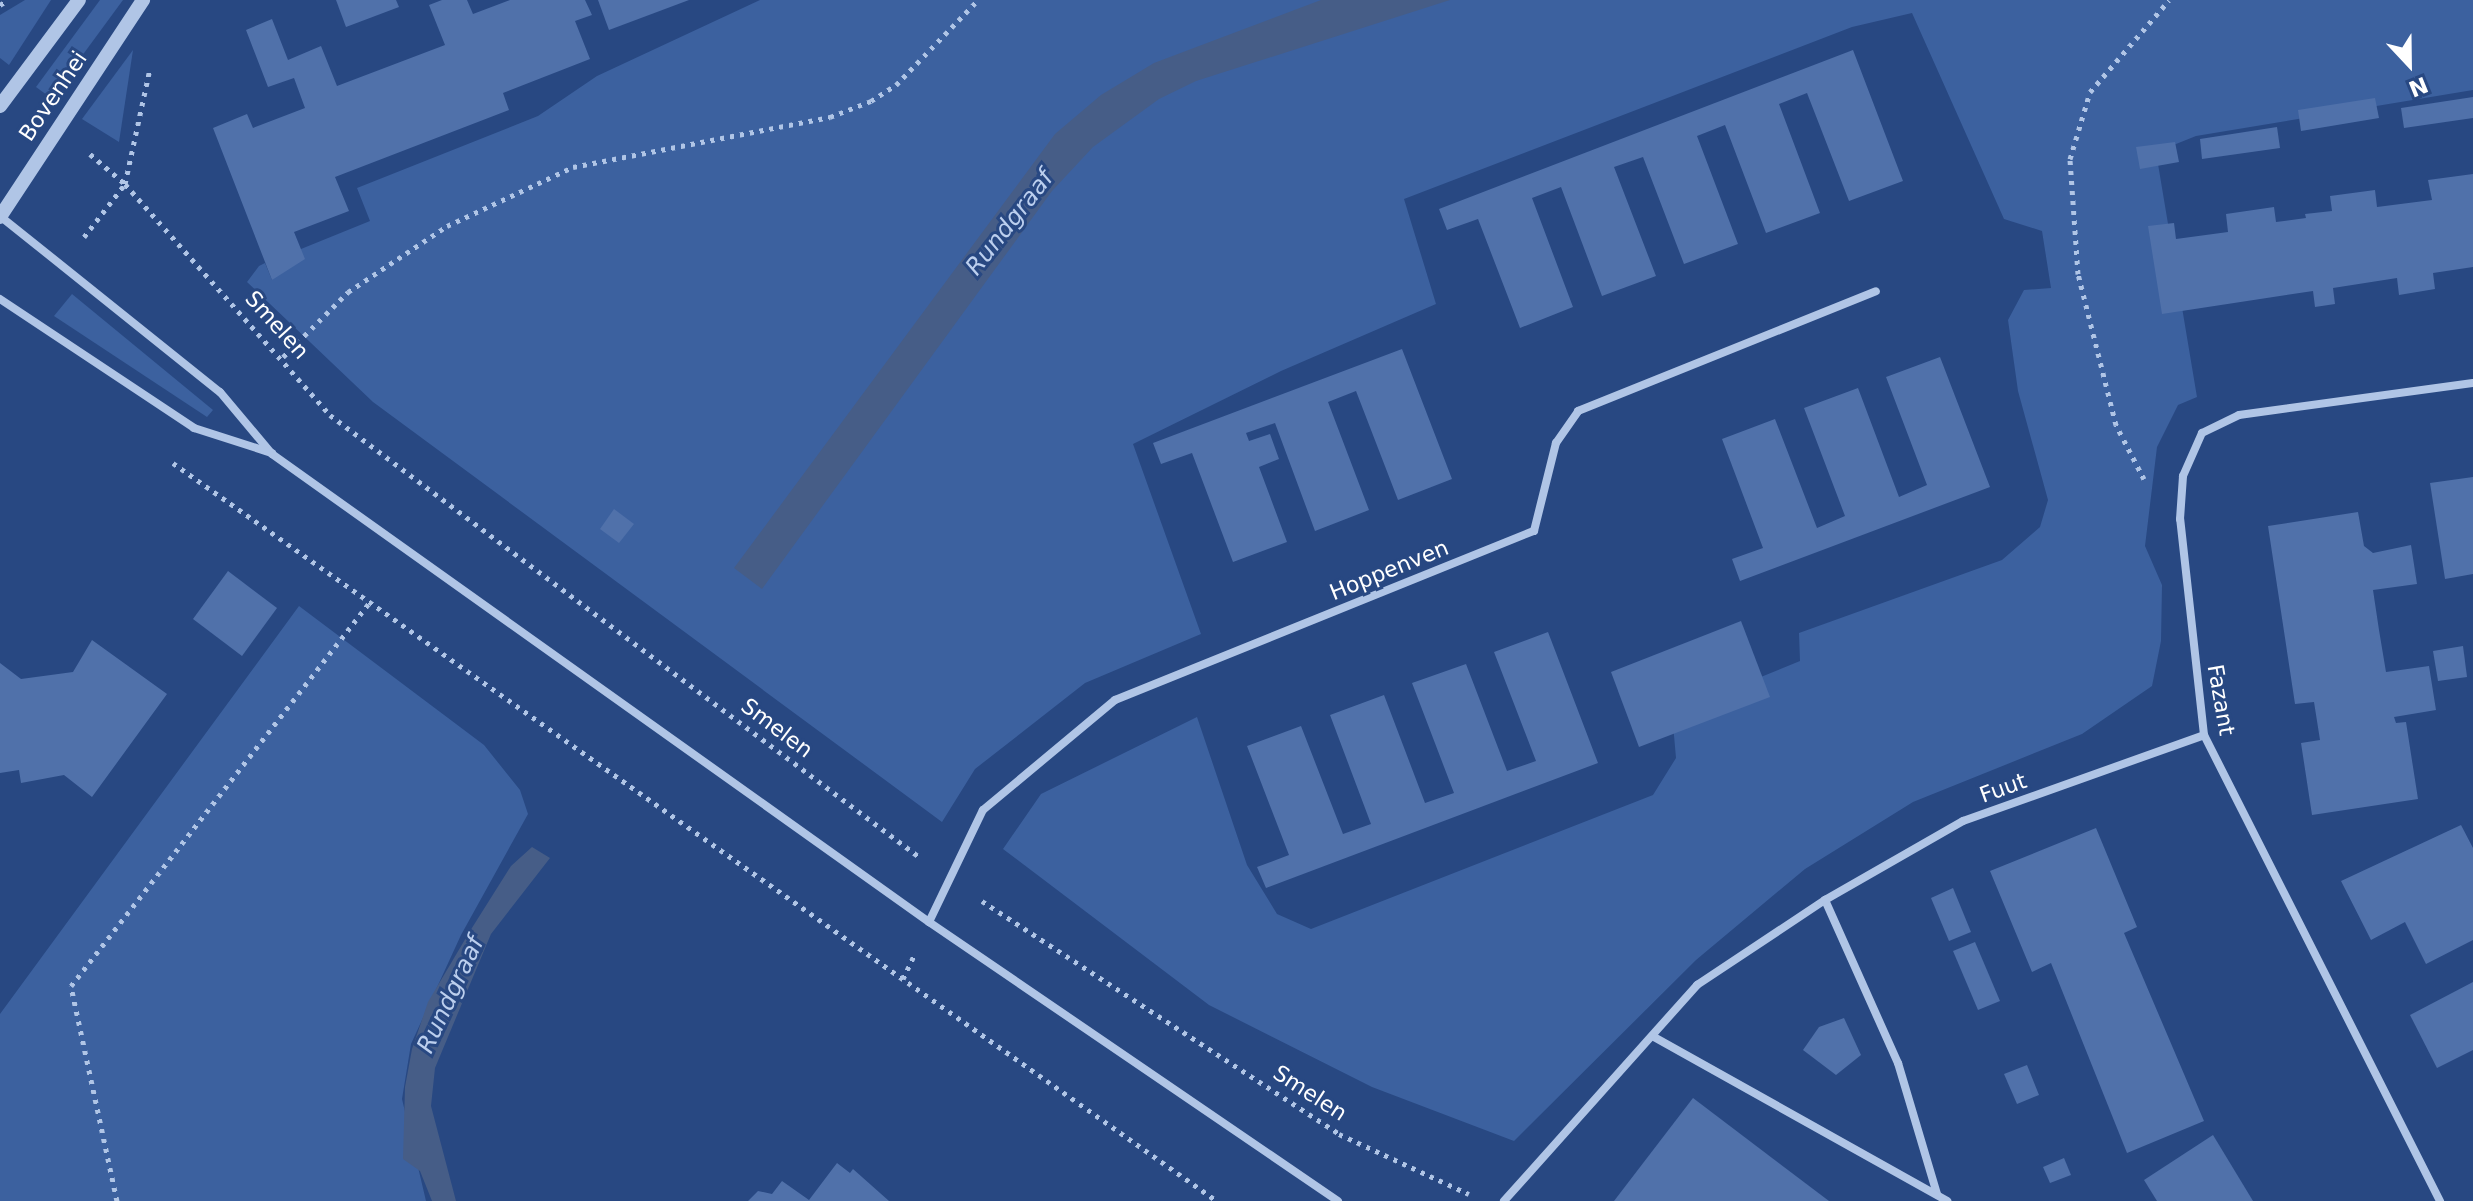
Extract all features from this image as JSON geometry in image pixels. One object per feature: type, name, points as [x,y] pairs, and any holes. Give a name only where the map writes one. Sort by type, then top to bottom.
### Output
[{"type":"street","name":"Bovenhei","points":[[0,106],[79,0]]},
{"type":"street","name":"Bovenhei","points":[[0,216],[143,0]]},
{"type":"street","points":[[0,216],[220,392],[272,454],[929,922],[1338,1201]]},
{"type":"street","name":"Hoppenven","points":[[929,922],[983,810],[1115,700],[1534,531],[1556,443],[1578,411],[1876,291]]},
{"type":"street","points":[[0,299],[194,428],[272,454]]},
{"type":"street","name":"Fazant","points":[[2440,1201],[2204,735],[2180,519],[2183,476],[2202,433],[2239,415],[2473,383]]},
{"type":"street","name":"Fuut","points":[[1504,1201],[1654,1037],[1697,985],[1825,900],[1963,821],[2204,735]]},
{"type":"street","points":[[1825,900],[1898,1063],[1937,1194]]},
{"type":"street","points":[[1654,1037],[1947,1201]]},
{"type":"path","points":[[0,5],[8,0]]},
{"type":"path","points":[[283,357],[348,292],[447,226],[573,167],[830,117],[871,101],[896,85],[978,0]]},
{"type":"path","points":[[2169,0],[2090,92],[2070,159],[2078,274],[2116,425],[2146,483],[2180,519]]},
{"type":"path","name":"Smelen","points":[[151,61],[125,184],[283,357],[330,415],[950,880],[1339,1134],[1472,1195]]},
{"type":"path","points":[[162,456],[1217,1201]]},
{"type":"path","points":[[117,1201],[71,986],[369,603]]},
{"type":"shaded area","points":[[25,0],[51,0],[9,65],[0,58],[0,15]]},
{"type":"shaded area","points":[[100,0],[123,0],[51,98],[36,87]]},
{"type":"shaded area","points":[[760,0],[2473,0],[2473,90],[2196,136],[2156,152],[2197,397],[2178,405],[2157,447],[2145,546],[2162,585],[2161,641],[2152,686],[2082,734],[1913,802],[1805,869],[1696,960],[1514,1141],[1372,1087],[1209,1005],[1003,849],[1041,794],[1197,717],[1247,865],[1277,914],[1311,929],[1653,795],[1676,758],[1672,713],[1800,661],[1799,633],[2002,560],[2040,527],[2048,500],[2018,391],[2008,320],[2024,290],[2051,288],[2042,231],[2004,219],[1912,13],[1852,27],[1404,199],[1436,304],[1281,371],[1133,444],[1201,634],[1085,683],[975,769],[942,822],[373,402],[247,282],[265,263],[272,280],[301,249],[370,221],[357,188],[538,116],[597,76]]},
{"type":"shaded area","points":[[133,50],[119,142],[82,119]]},
{"type":"shaded area","points":[[72,294],[213,410],[207,417],[54,316]]},
{"type":"shaded area","points":[[299,606],[484,745],[520,790],[528,814],[461,935],[411,1044],[402,1099],[426,1201],[0,1201],[0,1014]]},
{"type":"water","name":"Rundgraaf","points":[[1321,0],[1450,0],[1196,81],[1159,99],[1093,147],[1052,191],[762,589],[734,568],[1055,134],[1101,95],[1154,63]]},
{"type":"water","name":"Rundgraaf","points":[[532,847],[550,858],[491,934],[435,1068],[431,1106],[456,1201],[432,1201],[420,1171],[403,1159],[405,1087],[412,1049],[428,1002],[470,931],[511,866]]},
{"type":"building","points":[[336,0],[396,0],[399,7],[346,27]]},
{"type":"building","points":[[442,0],[467,0],[473,14],[510,0],[585,0],[592,15],[575,21],[590,59],[503,93],[509,110],[335,177],[349,211],[294,232],[305,259],[272,280],[213,128],[247,114],[253,128],[305,108],[294,78],[268,87],[246,30],[272,19],[288,60],[321,46],[337,86],[445,45],[429,5]]},
{"type":"building","points":[[598,0],[689,0],[609,30]]},
{"type":"building","points":[[1853,50],[1903,181],[1849,201],[1807,93],[1779,104],[1820,213],[1766,233],[1725,125],[1697,136],[1738,244],[1684,264],[1643,157],[1614,167],[1656,276],[1602,296],[1561,187],[1532,198],[1573,307],[1520,328],[1478,219],[1447,230],[1439,209]]},
{"type":"building","points":[[2473,97],[2473,118],[2404,128],[2401,108]]},
{"type":"building","points":[[2375,98],[2379,118],[2301,131],[2298,110]]},
{"type":"building","points":[[2277,127],[2280,148],[2202,159],[2200,139]]},
{"type":"building","points":[[2175,142],[2179,162],[2140,169],[2136,147]]},
{"type":"building","points":[[2473,174],[2473,267],[2433,273],[2435,289],[2399,295],[2397,278],[2333,288],[2335,304],[2315,307],[2313,291],[2162,314],[2148,226],[2174,223],[2176,239],[2228,232],[2226,214],[2274,207],[2276,222],[2332,211],[2330,196],[2375,190],[2377,207],[2432,200],[2428,180]]},
{"type":"building","points":[[1402,349],[1452,479],[1398,500],[1356,391],[1328,402],[1369,510],[1315,531],[1275,423],[1246,433],[1249,441],[1270,434],[1279,459],[1259,467],[1287,542],[1233,562],[1192,453],[1161,464],[1153,443]]},
{"type":"building","points":[[1940,357],[1990,487],[1740,581],[1732,559],[1763,548],[1722,439],[1775,419],[1817,528],[1845,516],[1804,408],[1858,388],[1899,497],[1927,485],[1886,377]]},
{"type":"building","points":[[2473,477],[2473,574],[2445,579],[2430,483]]},
{"type":"building","points":[[614,509],[634,524],[619,543],[600,529]]},
{"type":"building","points":[[2358,512],[2364,546],[2373,553],[2411,545],[2417,584],[2373,590],[2379,630],[2386,672],[2429,666],[2436,710],[2394,717],[2396,723],[2406,722],[2418,799],[2312,815],[2301,743],[2320,740],[2314,702],[2295,704],[2268,526]]},
{"type":"building","points":[[228,571],[277,608],[242,656],[193,619]]},
{"type":"building","points":[[1741,621],[1770,697],[1639,747],[1611,672]]},
{"type":"building","points":[[1548,632],[1598,763],[1266,888],[1257,867],[1289,855],[1247,746],[1301,726],[1343,834],[1371,824],[1330,715],[1384,695],[1425,803],[1454,793],[1412,683],[1466,664],[1507,771],[1536,761],[1494,652]]},
{"type":"building","points":[[92,640],[167,694],[92,797],[64,775],[21,783],[19,770],[0,773],[0,663],[21,679],[73,672]]},
{"type":"building","points":[[2463,646],[2467,677],[2438,681],[2433,651]]},
{"type":"building","points":[[2461,825],[2473,848],[2473,940],[2426,964],[2405,922],[2371,940],[2341,881]]},
{"type":"building","points":[[2096,828],[2137,927],[2124,933],[2204,1121],[2127,1153],[2051,963],[2032,972],[1990,871]]},
{"type":"building","points":[[1953,888],[1971,932],[1949,941],[1931,898]]},
{"type":"building","points":[[1975,942],[2000,1001],[1978,1010],[1953,951]]},
{"type":"building","points":[[2473,982],[2473,1050],[2437,1068],[2410,1015]]},
{"type":"building","points":[[1844,1018],[1861,1055],[1836,1075],[1803,1050],[1819,1027]]},
{"type":"building","points":[[2027,1065],[2039,1095],[2017,1104],[2004,1074]]},
{"type":"building","points":[[1693,1098],[1829,1201],[1614,1201]]},
{"type":"building","points":[[2213,1135],[2253,1201],[2157,1201],[2144,1180]]},
{"type":"building","points":[[2064,1158],[2071,1175],[2050,1183],[2043,1167]]},
{"type":"building","points":[[837,1163],[850,1173],[853,1169],[889,1201],[748,1201],[758,1191],[772,1194],[782,1181],[809,1200]]}]
